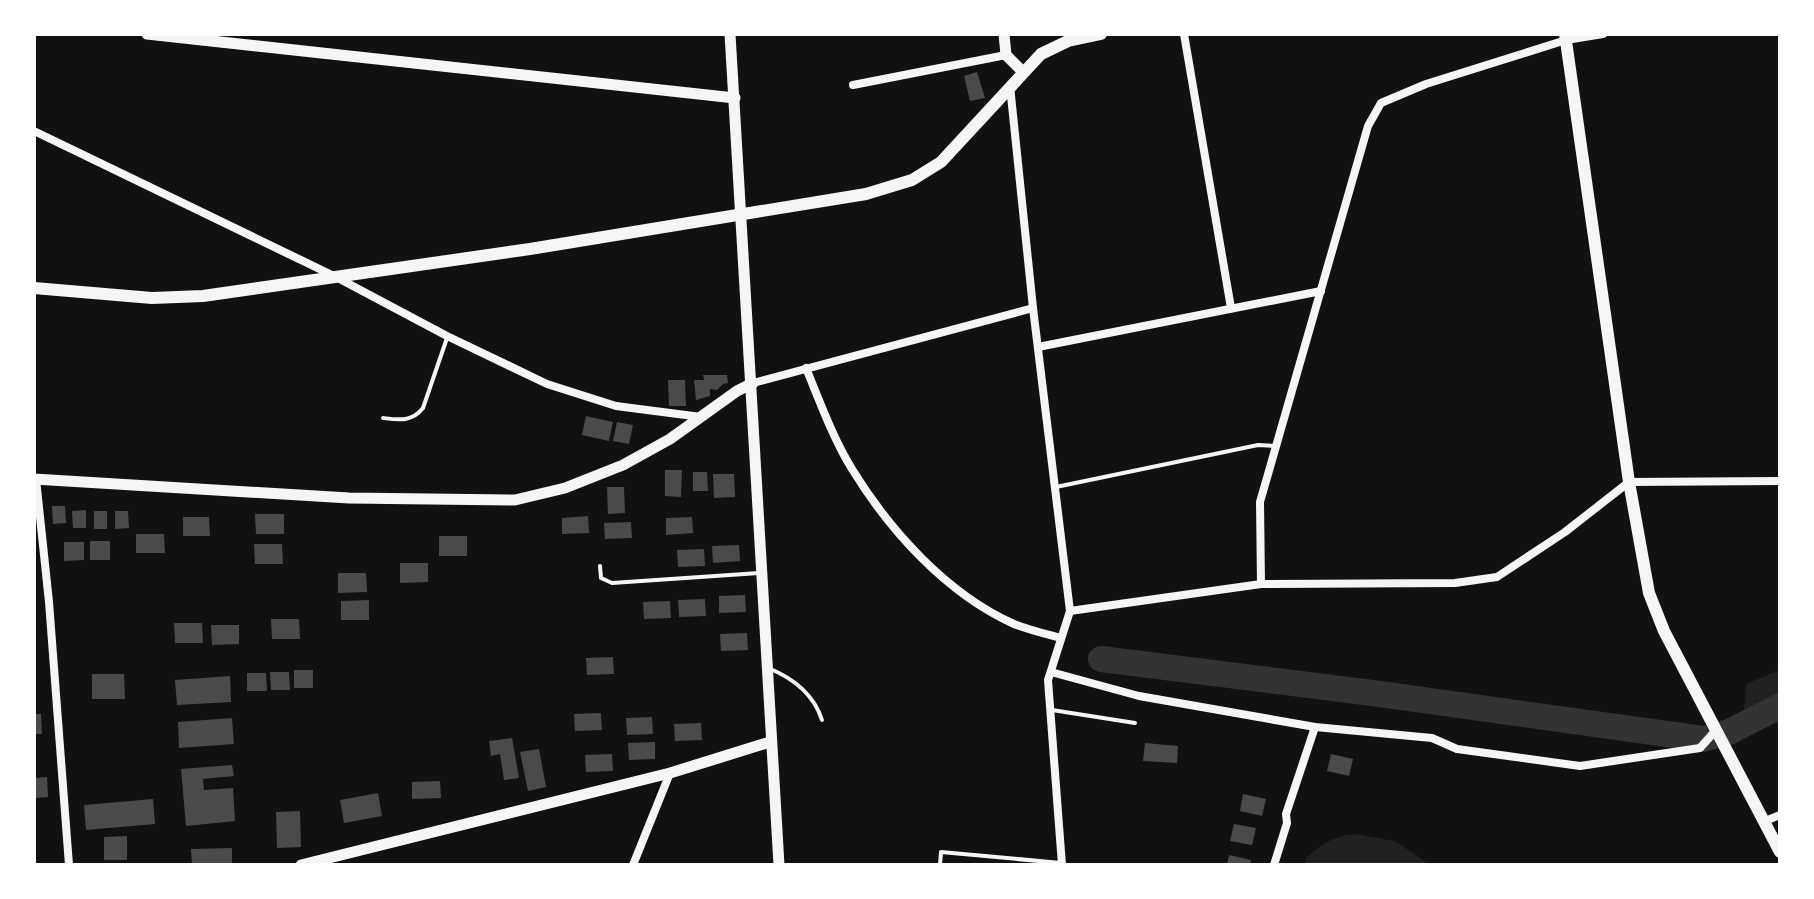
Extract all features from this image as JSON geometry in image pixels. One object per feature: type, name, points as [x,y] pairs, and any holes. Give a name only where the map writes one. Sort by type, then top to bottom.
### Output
[{"type":"main road","points":[[34,288],[165,297],[203,296],[530,249],[866,194],[912,180],[941,162],[1041,54],[1068,41],[1101,34]]},
{"type":"main road","points":[[1566,37],[1629,482],[1649,593],[1664,631],[1780,852]]},
{"type":"street","points":[[147,34],[735,98]]},
{"type":"street","points":[[730,34],[753,383],[779,865]]},
{"type":"street","points":[[1004,34],[1006,55],[1023,72]]},
{"type":"street","points":[[1184,34],[1231,308]]},
{"type":"street","points":[[1261,584],[1260,502],[1368,126],[1381,103],[1426,84],[1566,37],[1603,34]]},
{"type":"street","points":[[853,85],[1006,55]]},
{"type":"street","points":[[1010,86],[1070,611],[1048,680],[1062,864]]},
{"type":"street","points":[[34,131],[334,276],[447,336],[547,384],[592,400],[638,410],[701,417]]},
{"type":"street","points":[[1038,347],[1321,291]]},
{"type":"street","points":[[69,865],[49,602],[35,479],[349,498],[515,500],[565,488],[623,465],[670,439],[753,383],[1033,308]]},
{"type":"street","points":[[806,368],[826,418],[852,469],[920,556],[969,597],[1015,624],[1061,638]]},
{"type":"street","points":[[1070,611],[1261,584],[1455,583],[1497,577],[1565,532],[1629,482],[1780,481]]},
{"type":"street","points":[[1051,672],[1139,696],[1315,727],[1432,738],[1457,749],[1580,766],[1700,748],[1717,729]]},
{"type":"street","points":[[1274,865],[1287,823],[1286,814],[1315,727]]},
{"type":"street","points":[[301,865],[670,773],[770,742]]},
{"type":"street","points":[[633,865],[670,773]]},
{"type":"street","points":[[1765,821],[1780,815]]},
{"type":"lane","points":[[383,418],[406,420],[423,408],[447,336]]},
{"type":"lane","points":[[1056,487],[1258,445],[1276,446]]},
{"type":"lane","points":[[600,566],[601,578],[612,583],[762,572]]},
{"type":"lane","points":[[766,667],[805,691],[819,710],[822,720]]},
{"type":"lane","points":[[1052,710],[1135,723]]},
{"type":"lane","points":[[940,865],[941,852],[1062,864]]},
{"type":"shaded area","points":[[1780,670],[1780,702],[1744,710],[1746,684]]},
{"type":"shaded area","points":[[1355,834],[1395,841],[1430,865],[1306,865],[1305,859],[1322,845]]},
{"type":"building","points":[[977,72],[985,98],[970,101],[964,76]]},
{"type":"building","points":[[703,375],[727,375],[728,383],[717,390],[710,389],[710,396],[696,400],[694,380],[704,380]]},
{"type":"building","points":[[668,380],[685,380],[686,406],[669,406]]},
{"type":"building","points":[[586,416],[613,422],[609,441],[582,435]]},
{"type":"building","points":[[617,422],[633,425],[629,444],[613,441]]},
{"type":"building","points":[[665,470],[682,470],[681,497],[665,496]]},
{"type":"building","points":[[693,472],[707,472],[708,491],[693,491]]},
{"type":"building","points":[[713,474],[734,474],[735,497],[714,498]]},
{"type":"building","points":[[607,487],[624,487],[625,513],[608,514]]},
{"type":"building","points":[[52,506],[65,506],[66,523],[53,524]]},
{"type":"building","points":[[86,510],[86,528],[73,528],[72,511]]},
{"type":"building","points":[[94,511],[107,511],[107,529],[94,529]]},
{"type":"building","points":[[115,511],[128,511],[129,528],[115,529]]},
{"type":"building","points":[[255,514],[284,514],[284,534],[256,534]]},
{"type":"building","points":[[588,516],[589,533],[562,534],[562,518]]},
{"type":"building","points":[[183,517],[209,517],[210,536],[183,536]]},
{"type":"building","points":[[692,517],[693,533],[666,535],[666,518]]},
{"type":"building","points":[[631,522],[632,538],[605,539],[604,523]]},
{"type":"building","points":[[136,534],[164,534],[165,553],[136,553]]},
{"type":"building","points":[[439,536],[467,536],[467,556],[439,556]]},
{"type":"building","points":[[90,541],[110,541],[110,560],[90,560]]},
{"type":"building","points":[[64,542],[84,542],[84,560],[64,561]]},
{"type":"building","points":[[254,544],[282,544],[283,564],[255,564]]},
{"type":"building","points":[[739,545],[740,561],[713,563],[712,546]]},
{"type":"building","points":[[704,549],[705,566],[678,567],[677,550]]},
{"type":"building","points":[[400,563],[428,563],[428,582],[400,583]]},
{"type":"building","points":[[338,573],[366,573],[367,592],[338,593]]},
{"type":"building","points":[[745,595],[746,612],[719,613],[719,596]]},
{"type":"building","points":[[705,599],[706,616],[679,617],[678,600]]},
{"type":"building","points":[[369,600],[369,620],[341,620],[341,601]]},
{"type":"building","points":[[670,601],[671,618],[644,619],[643,602]]},
{"type":"building","points":[[271,619],[299,619],[300,639],[272,639]]},
{"type":"building","points":[[174,623],[202,623],[203,643],[175,643]]},
{"type":"building","points":[[211,625],[239,625],[239,644],[212,645]]},
{"type":"building","points":[[747,633],[748,650],[721,651],[720,634]]},
{"type":"building","points":[[613,657],[614,674],[587,675],[586,658]]},
{"type":"building","points":[[294,670],[313,670],[313,688],[294,688]]},
{"type":"building","points":[[270,672],[289,672],[290,690],[271,690]]},
{"type":"building","points":[[247,673],[266,673],[267,691],[247,691]]},
{"type":"building","points":[[92,674],[124,674],[125,699],[92,699]]},
{"type":"building","points":[[230,676],[231,702],[177,705],[175,680]]},
{"type":"building","points":[[601,713],[602,730],[575,731],[574,714]]},
{"type":"building","points":[[34,714],[41,714],[42,734],[34,734]]},
{"type":"building","points":[[652,717],[653,734],[627,735],[626,718]]},
{"type":"building","points":[[232,718],[234,744],[179,748],[178,722]]},
{"type":"building","points":[[701,723],[702,740],[675,741],[674,724]]},
{"type":"building","points":[[512,738],[519,778],[504,780],[500,754],[491,756],[489,741]]},
{"type":"building","points":[[655,742],[655,759],[629,760],[628,743]]},
{"type":"building","points":[[1145,743],[1178,746],[1177,763],[1143,761]]},
{"type":"building","points":[[539,749],[546,787],[528,791],[520,752]]},
{"type":"building","points":[[612,754],[613,771],[586,772],[585,755]]},
{"type":"building","points":[[1331,754],[1353,759],[1349,776],[1327,771]]},
{"type":"building","points":[[232,765],[234,776],[203,779],[204,790],[233,788],[235,821],[186,826],[181,769]]},
{"type":"building","points":[[47,777],[48,797],[34,798],[34,778]]},
{"type":"building","points":[[440,781],[441,798],[412,799],[412,782]]},
{"type":"building","points":[[378,793],[382,816],[344,823],[340,800]]},
{"type":"building","points":[[1243,794],[1266,799],[1262,816],[1240,811]]},
{"type":"building","points":[[153,799],[155,824],[86,830],[84,805]]},
{"type":"building","points":[[300,811],[301,847],[277,848],[276,812]]},
{"type":"building","points":[[1234,824],[1256,828],[1252,845],[1230,841]]},
{"type":"building","points":[[127,836],[127,860],[104,860],[104,837]]},
{"type":"building","points":[[232,848],[232,865],[192,865],[191,849]]},
{"type":"building","points":[[1229,855],[1251,860],[1250,865],[1227,865]]},
{"type":"waterway","points":[[1101,659],[1703,739],[1729,732],[1780,706]]}]
